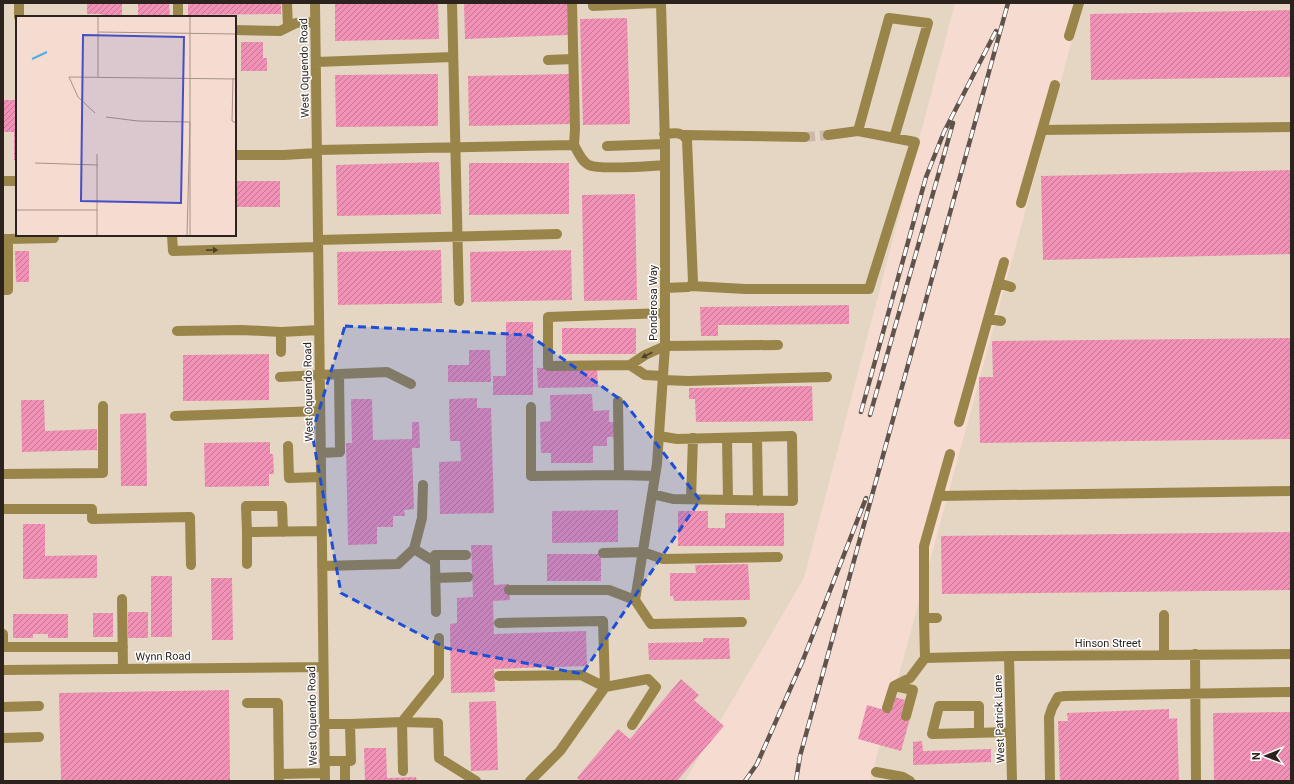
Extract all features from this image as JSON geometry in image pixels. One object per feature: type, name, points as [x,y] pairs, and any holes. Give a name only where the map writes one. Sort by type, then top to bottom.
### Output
[{"type":"street","points":[[19,3],[19,16]]},
{"type":"street","points":[[178,3],[178,16]]},
{"type":"street","points":[[287,3],[288,26]]},
{"type":"street","name":"West Oquendo Road","points":[[314,3],[325,777]]},
{"type":"street","points":[[452,3],[459,301]]},
{"type":"street","points":[[572,3],[575,129],[574,146],[581,157],[589,165],[600,167],[665,166]]},
{"type":"street","points":[[593,3],[593,6],[656,3]]},
{"type":"street","name":"Ponderosa Way","points":[[635,600],[655,476],[665,346],[665,139],[661,3]]},
{"type":"street","points":[[1069,36],[1079,3]]},
{"type":"street","points":[[858,131],[889,18],[928,23],[894,138]]},
{"type":"street","points":[[236,30],[280,31],[296,23],[315,22]]},
{"type":"street","points":[[316,62],[453,57]]},
{"type":"street","points":[[548,60],[573,59]]},
{"type":"street","points":[[1021,203],[1055,85]]},
{"type":"street","points":[[1042,130],[1291,127]]},
{"type":"street","points":[[665,288],[688,288],[691,286],[745,289],[869,289],[915,142],[858,131],[828,135]]},
{"type":"street","points":[[606,146],[665,139],[679,133],[684,135],[805,137]]},
{"type":"street","points":[[684,135],[687,140],[688,156],[693,282],[691,286]]},
{"type":"street","points":[[236,156],[284,155],[317,152],[574,146]]},
{"type":"street","points":[[3,181],[16,181]]},
{"type":"street","points":[[172,236],[173,251],[457,236],[558,234]]},
{"type":"street","points":[[3,290],[8,290],[5,239],[54,238]]},
{"type":"street","points":[[959,422],[1004,262]]},
{"type":"street","points":[[998,283],[1012,287]]},
{"type":"street","points":[[665,314],[548,317],[548,366],[630,365],[646,375],[688,381],[826,377]]},
{"type":"street","points":[[989,319],[1001,321]]},
{"type":"street","points":[[177,331],[242,330],[281,332],[319,330]]},
{"type":"street","points":[[281,332],[281,352]]},
{"type":"street","points":[[630,365],[645,355],[665,346],[778,344]]},
{"type":"street","points":[[280,377],[387,372],[411,384]]},
{"type":"street","points":[[321,452],[340,452],[339,374]]},
{"type":"street","points":[[618,401],[619,475]]},
{"type":"street","points":[[3,474],[103,473],[103,406]]},
{"type":"street","points":[[531,407],[532,476],[655,476]]},
{"type":"street","points":[[175,416],[320,412]]},
{"type":"street","points":[[652,494],[673,499],[793,501],[792,436],[677,439],[659,436]]},
{"type":"street","points":[[691,499],[693,438]]},
{"type":"street","points":[[727,438],[728,500]]},
{"type":"street","points":[[757,438],[758,501]]},
{"type":"street","points":[[288,446],[288,478],[321,477]]},
{"type":"street","points":[[887,708],[894,686],[910,678],[925,658],[924,546],[950,454]]},
{"type":"street","points":[[322,566],[398,564],[414,549],[422,518],[423,485]]},
{"type":"street","points":[[938,496],[1291,491]]},
{"type":"street","points":[[247,564],[246,506],[282,506],[283,532]]},
{"type":"street","points":[[3,509],[92,509],[92,520],[190,517],[191,564]]},
{"type":"street","points":[[246,532],[322,531]]},
{"type":"street","points":[[414,549],[435,562]]},
{"type":"street","points":[[603,553],[643,552],[663,559],[778,557]]},
{"type":"street","points":[[436,612],[435,555],[466,555]]},
{"type":"street","points":[[435,578],[468,577]]},
{"type":"street","points":[[509,590],[609,590],[635,600],[651,624],[742,622]]},
{"type":"street","points":[[122,599],[123,669]]},
{"type":"street","points":[[1164,615],[1164,655]]},
{"type":"street","points":[[924,618],[937,618]]},
{"type":"street","points":[[499,623],[603,621],[605,687],[560,751],[530,781]]},
{"type":"street","points":[[3,634],[3,647],[123,647]]},
{"type":"street","points":[[403,771],[402,722],[439,676],[439,638]]},
{"type":"street","points":[[1195,654],[1196,781]]},
{"type":"street","name":"Hinson Street","points":[[925,658],[1291,654]]},
{"type":"street","name":"West Patrick Lane","points":[[1009,656],[1012,781]]},
{"type":"street","name":"Wynn Road","points":[[3,670],[323,667]]},
{"type":"street","points":[[499,676],[581,675],[605,687],[648,679],[656,687],[632,725]]},
{"type":"street","points":[[894,686],[913,690],[906,716]]},
{"type":"street","points":[[1050,781],[1049,717],[1058,697],[1291,692]]},
{"type":"street","points":[[247,703],[278,703],[279,778],[325,777]]},
{"type":"street","points":[[3,707],[39,706]]},
{"type":"street","points":[[979,733],[979,706],[939,706],[932,734],[979,733],[1011,732]]},
{"type":"street","points":[[324,724],[402,722],[438,723],[439,758],[476,781]]},
{"type":"street","points":[[324,761],[351,761],[350,724]]},
{"type":"street","points":[[3,738],[39,737]]},
{"type":"street","points":[[345,761],[345,781]]},
{"type":"street","points":[[876,772],[903,777],[910,781]]},
{"type":"highlighted area","points":[[345,326],[529,335],[624,402],[700,500],[582,674],[446,648],[341,593],[312,433]]},
{"type":"shaded area","points":[[3,3],[955,3],[804,578],[685,781],[3,781]]},
{"type":"shaded area","points":[[1082,3],[1291,3],[1291,781],[870,781]]},
{"type":"building","points":[[87,3],[122,3],[122,16],[87,14]]},
{"type":"building","points":[[138,3],[169,3],[170,16],[138,16]]},
{"type":"building","points":[[188,3],[281,3],[281,14],[188,15]]},
{"type":"building","points":[[335,3],[438,3],[439,39],[335,41]]},
{"type":"building","points":[[464,3],[567,3],[568,35],[465,39]]},
{"type":"building","points":[[1291,10],[1291,77],[1091,80],[1090,14]]},
{"type":"building","points":[[627,18],[630,124],[583,125],[580,19]]},
{"type":"building","points":[[241,42],[263,42],[263,58],[267,58],[267,71],[241,71]]},
{"type":"building","points":[[438,74],[438,126],[336,127],[335,75]]},
{"type":"building","points":[[569,74],[570,124],[469,126],[468,76]]},
{"type":"building","points":[[3,100],[16,100],[16,160],[14,160],[14,132],[3,132]]},
{"type":"building","points":[[439,162],[441,214],[337,216],[336,165]]},
{"type":"building","points":[[469,163],[569,163],[569,214],[469,215]]},
{"type":"building","points":[[1291,170],[1291,254],[1043,260],[1041,176]]},
{"type":"building","points":[[236,181],[280,181],[280,207],[236,207]]},
{"type":"building","points":[[635,194],[637,300],[584,301],[582,195]]},
{"type":"building","points":[[441,250],[442,303],[338,305],[337,252]]},
{"type":"building","points":[[571,250],[572,300],[471,302],[470,252]]},
{"type":"building","points":[[15,251],[29,251],[29,282],[16,282]]},
{"type":"building","points":[[849,305],[849,324],[718,325],[718,336],[701,336],[700,307]]},
{"type":"building","points":[[506,322],[533,322],[533,395],[493,395],[493,376],[506,376]]},
{"type":"building","points":[[562,328],[636,328],[636,354],[562,354]]},
{"type":"building","points":[[1291,338],[1291,439],[980,443],[979,377],[993,377],[992,341]]},
{"type":"building","points":[[469,350],[490,350],[491,382],[448,382],[448,365],[469,365]]},
{"type":"building","points":[[269,354],[269,400],[183,401],[183,355]]},
{"type":"building","points":[[597,367],[598,387],[538,388],[537,368]]},
{"type":"building","points":[[812,386],[813,421],[696,422],[695,399],[689,399],[689,388]]},
{"type":"building","points":[[592,394],[593,411],[609,410],[609,422],[614,422],[614,437],[607,437],[607,446],[593,446],[593,463],[551,463],[551,453],[541,453],[540,422],[551,421],[550,395]]},
{"type":"building","points":[[477,398],[477,408],[491,408],[494,513],[440,514],[439,462],[461,461],[460,441],[450,441],[449,399]]},
{"type":"building","points":[[351,399],[372,399],[373,440],[412,439],[412,422],[419,422],[420,448],[412,448],[414,509],[404,510],[405,516],[393,516],[393,527],[377,527],[377,544],[348,545],[346,443],[352,443]]},
{"type":"building","points":[[21,400],[44,400],[45,431],[97,429],[97,450],[22,452]]},
{"type":"building","points":[[146,413],[147,486],[121,486],[120,414]]},
{"type":"building","points":[[270,442],[270,454],[273,454],[274,474],[269,474],[269,486],[205,487],[204,443]]},
{"type":"building","points":[[618,510],[618,542],[552,543],[552,511]]},
{"type":"building","points":[[678,511],[708,511],[708,528],[725,528],[725,513],[784,513],[784,546],[678,546]]},
{"type":"building","points":[[23,524],[45,524],[45,556],[97,555],[97,578],[23,579]]},
{"type":"building","points":[[1291,532],[1291,590],[942,594],[941,536]]},
{"type":"building","points":[[471,545],[492,545],[494,585],[509,584],[510,600],[493,601],[494,634],[586,631],[587,666],[494,669],[495,692],[451,693],[450,624],[457,623],[457,598],[473,597]]},
{"type":"building","points":[[547,554],[601,554],[601,581],[547,581]]},
{"type":"building","points":[[748,564],[750,600],[674,601],[673,596],[670,596],[670,573],[696,573],[695,565]]},
{"type":"building","points":[[151,576],[172,576],[172,637],[151,637]]},
{"type":"building","points":[[211,578],[232,578],[233,640],[212,640]]},
{"type":"building","points":[[128,612],[148,612],[148,638],[128,638]]},
{"type":"building","points":[[93,613],[113,613],[113,637],[93,637]]},
{"type":"building","points":[[13,614],[68,614],[68,638],[48,638],[48,634],[33,634],[33,638],[13,638]]},
{"type":"building","points":[[703,638],[729,638],[730,659],[649,660],[648,643],[703,642]]},
{"type":"building","points":[[681,679],[699,695],[694,700],[724,726],[677,781],[581,781],[577,778],[618,729],[630,739]]},
{"type":"building","points":[[229,690],[230,781],[61,781],[59,693]]},
{"type":"building","points":[[895,697],[905,700],[901,715],[910,718],[901,751],[858,739],[867,705],[891,712]]},
{"type":"building","points":[[496,701],[498,770],[471,771],[469,702]]},
{"type":"building","points":[[1169,709],[1169,719],[1177,718],[1179,781],[1060,781],[1058,721],[1068,721],[1067,713]]},
{"type":"building","points":[[1291,712],[1291,781],[1214,781],[1213,713]]},
{"type":"building","points":[[922,741],[923,751],[991,749],[991,762],[913,765],[913,742]]},
{"type":"building","points":[[364,748],[386,748],[387,778],[416,777],[417,781],[365,781]]},
{"type":"tunnel","points":[[805,137],[828,135]]},
{"type":"railway","points":[[796,781],[800,756],[1008,3]]},
{"type":"railway","points":[[861,412],[926,177],[944,132],[996,31]]},
{"type":"railway","points":[[870,415],[953,123]]},
{"type":"railway","points":[[745,781],[757,764],[803,660],[866,498]]}]
